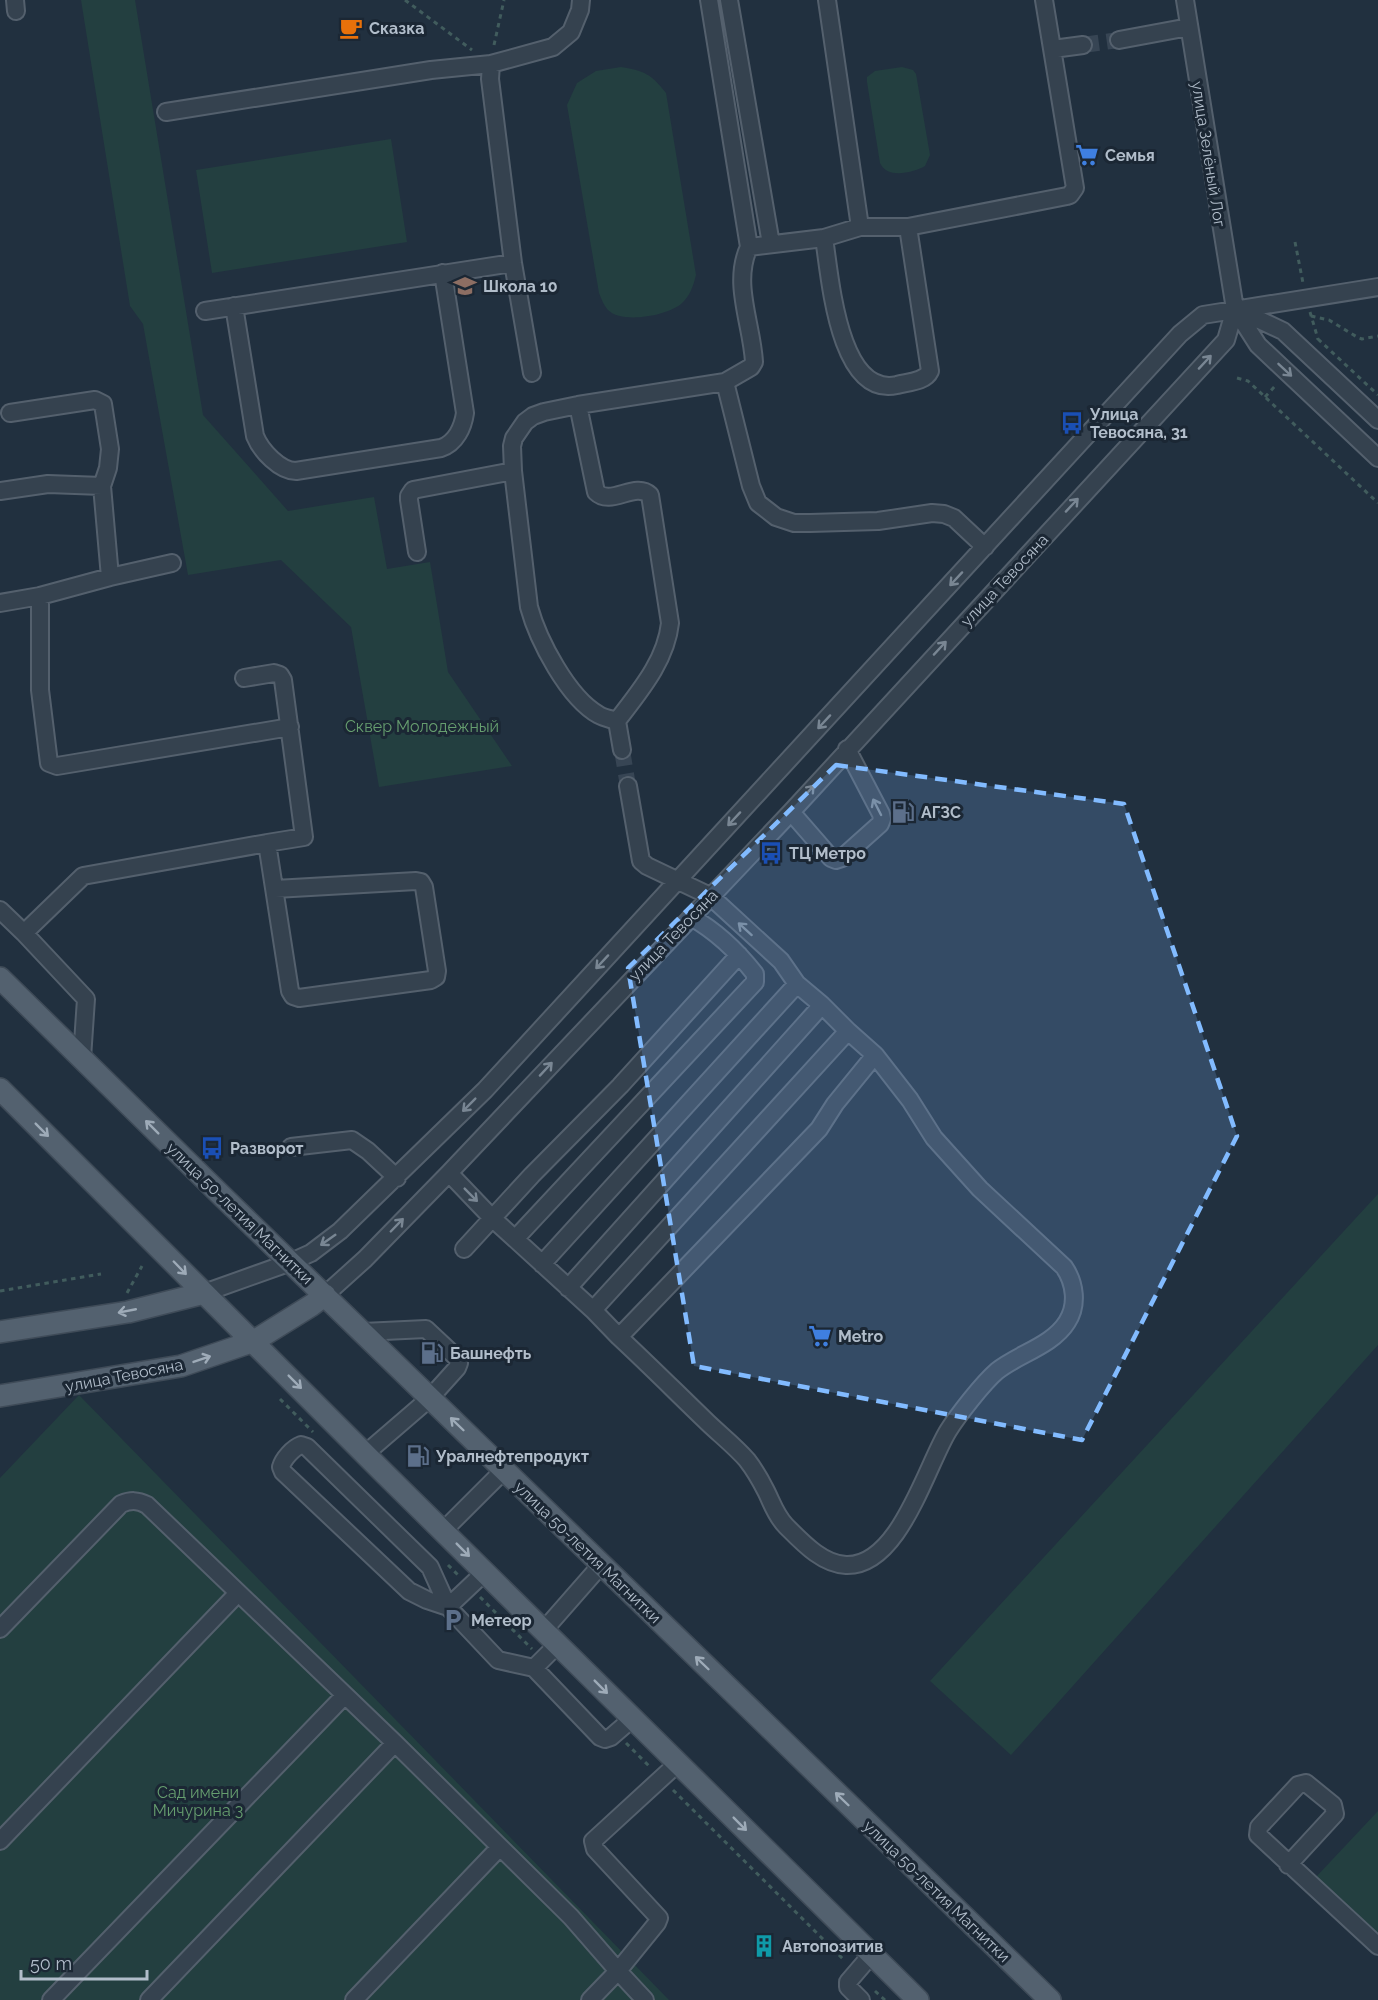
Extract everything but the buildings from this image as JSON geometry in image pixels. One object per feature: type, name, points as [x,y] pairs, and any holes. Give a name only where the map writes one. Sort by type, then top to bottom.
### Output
[{"type":"main road","name":"улица 50-летия Магнитки","points":[[0,978],[1050,2000]]},
{"type":"main road","points":[[0,1089],[365,1454],[918,2000]]},
{"type":"main road","name":"улица Тевосяна","points":[[0,1332],[128,1312],[204,1293]]},
{"type":"main road","name":"улица Тевосяна","points":[[0,1396],[181,1366],[254,1341],[325,1295]]},
{"type":"street","points":[[166,112],[431,70],[490,64],[553,47],[571,32],[582,0]]},
{"type":"street","points":[[616,721],[600,716],[585,705],[544,647],[534,627],[529,607],[512,446],[514,438],[525,422],[544,411],[725,382],[751,367],[754,362],[741,277],[742,261],[749,247],[709,0]]},
{"type":"street","points":[[729,0],[771,244]]},
{"type":"street","points":[[827,0],[860,227]]},
{"type":"street","points":[[749,247],[824,238],[860,227],[909,227],[1067,196],[1073,192],[1075,184],[1044,0]]},
{"type":"street","name":"улица Зелёный Лог","points":[[1185,0],[1235,309],[1258,345],[1378,458]]},
{"type":"street","points":[[1119,40],[1189,27]]},
{"type":"street","points":[[1053,50],[1083,45]]},
{"type":"street","points":[[490,64],[513,263],[532,374]]},
{"type":"street","points":[[824,238],[844,346],[853,363],[876,384],[887,386],[923,379],[930,371],[909,227]]},
{"type":"street","points":[[205,311],[513,263]]},
{"type":"street","points":[[234,306],[255,436],[260,445],[282,468],[296,471],[430,450],[445,447],[452,442],[464,418],[443,273]]},
{"type":"street","name":"улица Тевосяна","points":[[204,1293],[310,1253],[340,1232],[397,1178],[485,1090],[1180,334],[1203,315],[1378,286]]},
{"type":"street","points":[[1235,309],[1283,331],[1378,420]]},
{"type":"street","name":"улица Тевосяна","points":[[325,1295],[365,1259],[449,1173],[791,812],[1226,340],[1235,309]]},
{"type":"street","points":[[725,382],[751,486],[758,503],[776,517],[794,523],[810,523],[878,521],[932,513],[944,514],[954,518],[985,547]]},
{"type":"street","points":[[10,413],[95,400],[101,402],[104,407],[110,449],[108,468],[102,486],[110,577]]},
{"type":"street","points":[[578,405],[596,492],[602,497],[640,490],[650,495],[670,623],[664,649],[650,675],[616,721],[622,750]]},
{"type":"street","points":[[417,552],[409,500],[413,490],[513,471]]},
{"type":"street","points":[[0,491],[48,484],[102,486]]},
{"type":"street","points":[[0,603],[40,596],[172,563]]},
{"type":"street","points":[[40,596],[40,690],[48,760],[51,765],[57,766],[290,727]]},
{"type":"street","points":[[24,933],[83,876],[304,837],[283,680],[280,675],[274,673],[244,678]]},
{"type":"street","points":[[791,812],[831,858],[837,860],[879,824],[882,819],[881,814],[847,749]]},
{"type":"street","points":[[449,1173],[492,1218],[592,1310],[747,1461],[784,1524],[814,1551],[830,1561],[853,1565],[867,1560],[890,1539],[905,1522],[939,1446],[955,1420],[997,1371],[1053,1337],[1067,1322],[1074,1306],[1074,1290],[1071,1277],[1064,1267],[980,1189],[934,1138],[910,1100],[875,1055],[797,984],[781,961],[710,896],[641,861],[628,786]]},
{"type":"street","points":[[267,843],[290,991],[293,996],[299,998],[431,980],[436,977],[436,961],[424,887],[421,882],[275,889]]},
{"type":"street","points":[[0,910],[86,999],[82,1058]]},
{"type":"street","points":[[515,1239],[753,985],[756,977],[753,970],[707,926],[691,917]]},
{"type":"street","points":[[464,1249],[532,1175],[620,1086],[738,955]]},
{"type":"street","points":[[542,1264],[797,984]]},
{"type":"street","points":[[568,1288],[822,1005]]},
{"type":"street","points":[[592,1310],[848,1031]]},
{"type":"street","points":[[620,1337],[819,1129],[835,1104],[875,1055]]},
{"type":"street","points":[[291,1148],[352,1140],[368,1151],[397,1178]]},
{"type":"street","points":[[363,1332],[426,1329],[457,1358],[459,1363],[458,1368],[430,1398],[365,1454]]},
{"type":"street","points":[[448,1607],[409,1591],[283,1472],[281,1464],[296,1447],[302,1445],[307,1447],[430,1567],[448,1607],[498,1660],[534,1668],[602,1739],[611,1737],[633,1718]]},
{"type":"street","points":[[443,1531],[504,1470]]},
{"type":"street","points":[[0,1629],[121,1504],[131,1500],[147,1505],[395,1743],[571,1917],[645,2000]]},
{"type":"street","points":[[534,1668],[551,1637],[601,1565]]},
{"type":"street","points":[[448,1607],[484,1572]]},
{"type":"street","points":[[0,1841],[238,1593]]},
{"type":"street","points":[[51,2000],[345,1695]]},
{"type":"street","points":[[149,2000],[395,1743]]},
{"type":"street","points":[[590,2000],[618,1971],[659,1918],[595,1850],[593,1841],[678,1763]]},
{"type":"street","points":[[1288,1865],[1335,1814],[1333,1805],[1306,1783],[1298,1785],[1257,1830],[1259,1838],[1288,1865],[1378,1946]]},
{"type":"street","points":[[354,2000],[500,1847]]},
{"type":"street","points":[[861,2000],[848,1988],[848,1982],[872,1954]]},
{"type":"path","points":[[405,0],[490,64],[504,0]]},
{"type":"path","points":[[1311,316],[1329,320],[1357,338],[1378,336]]},
{"type":"path","points":[[1318,339],[1378,394]]},
{"type":"path","points":[[1238,378],[1248,381],[1378,503]]},
{"type":"path","points":[[123,1300],[142,1266]]},
{"type":"path","points":[[0,1292],[101,1274]]},
{"type":"highlighted area","points":[[836,765],[1124,804],[1237,1136],[1082,1440],[694,1366],[628,968]]},
{"type":"green space","name":"Сквер Молодежный","points":[[81,0],[135,0],[203,415],[288,511],[374,497],[387,569],[430,562],[448,672],[512,766],[379,787],[351,627],[281,560],[188,575],[143,324],[130,306]]},
{"type":"green space","points":[[621,67],[647,74],[666,93],[696,275],[691,291],[681,304],[665,312],[644,317],[623,317],[615,314],[608,310],[599,293],[567,105],[577,83],[596,71]]},
{"type":"green space","points":[[902,67],[913,70],[916,74],[930,155],[925,166],[913,171],[894,173],[883,168],[880,163],[867,77],[875,71]]},
{"type":"green space","points":[[391,139],[407,242],[212,273],[196,170]]},
{"type":"green space","points":[[1378,1194],[1378,1345],[1011,1755],[930,1681]]},
{"type":"green space","name":"Сад имени Мичурина 3","points":[[79,1395],[669,2000],[0,2000],[0,1478]]},
{"type":"green space","points":[[1378,1811],[1378,1934],[1316,1877]]},
{"type":"tunnel","points":[[1083,45],[1119,40]]},
{"type":"tunnel","points":[[622,750],[628,786]]},
{"type":"place","name":"Сказка","points":[[351,28]]},
{"type":"place","name":"Семья","points":[[1087,155]]},
{"type":"place","name":"Школа 10","points":[[465,286]]},
{"type":"place","name":"Улица Тевосяна, 31","points":[[1072,423]]},
{"type":"place","name":"АГЗС","points":[[903,812]]},
{"type":"place","name":"ТЦ Метро","points":[[771,853]]},
{"type":"place","name":"Разворот","points":[[212,1148]]},
{"type":"place","name":"Metro","points":[[820,1336]]},
{"type":"place","name":"Башнефть","points":[[432,1353]]},
{"type":"place","name":"Уралнефтепродукт","points":[[418,1456]]},
{"type":"place","name":"Метеор","points":[[453,1620]]},
{"type":"place","name":"Автопозитив","points":[[764,1946]]}]
